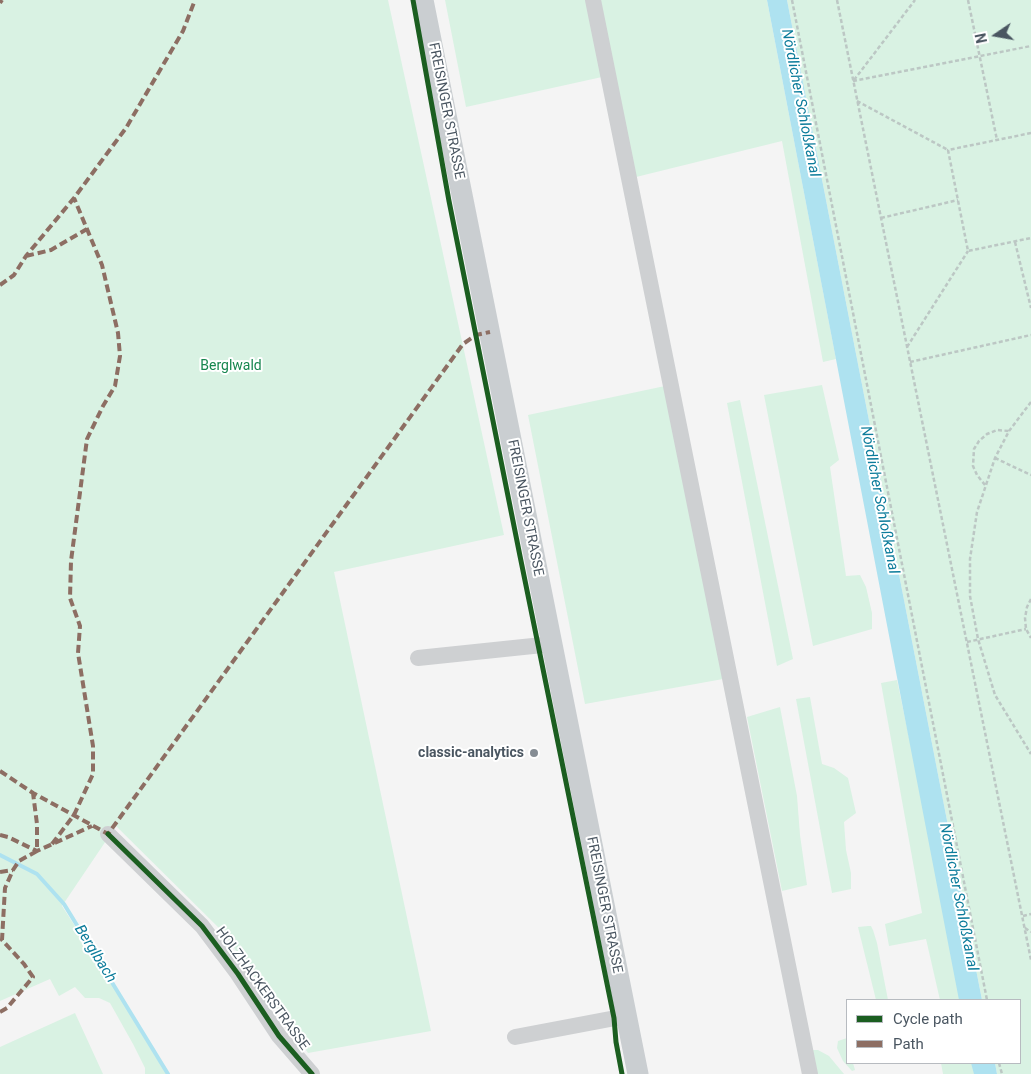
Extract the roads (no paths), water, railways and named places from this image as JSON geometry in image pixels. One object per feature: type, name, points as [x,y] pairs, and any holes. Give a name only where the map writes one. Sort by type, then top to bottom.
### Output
[{"type":"main road","name":"FREISINGER STRASSE","points":[[423,0],[638,1074]]},
{"type":"street","points":[[593,0],[810,1074]]},
{"type":"street","points":[[418,658],[552,644]]},
{"type":"street","name":"HOLZHACKERSTRASSE","points":[[108,834],[202,926],[238,974],[279,1036],[312,1074]]},
{"type":"street","points":[[515,1037],[626,1016]]},
{"type":"water","name":"Nördlicher Schloßkanal","points":[[767,0],[787,0],[982,999],[959,999]]},
{"type":"water","points":[[971,1064],[995,1064],[997,1074],[974,1074]]},
{"type":"waterway","name":"Berglbach","points":[[0,855],[37,874],[64,904],[168,1074]]},
{"type":"place","name":"classic-analytics","points":[[534,753]]},
{"type":"park label","name":"Berglwald","points":[[231,366]]}]
